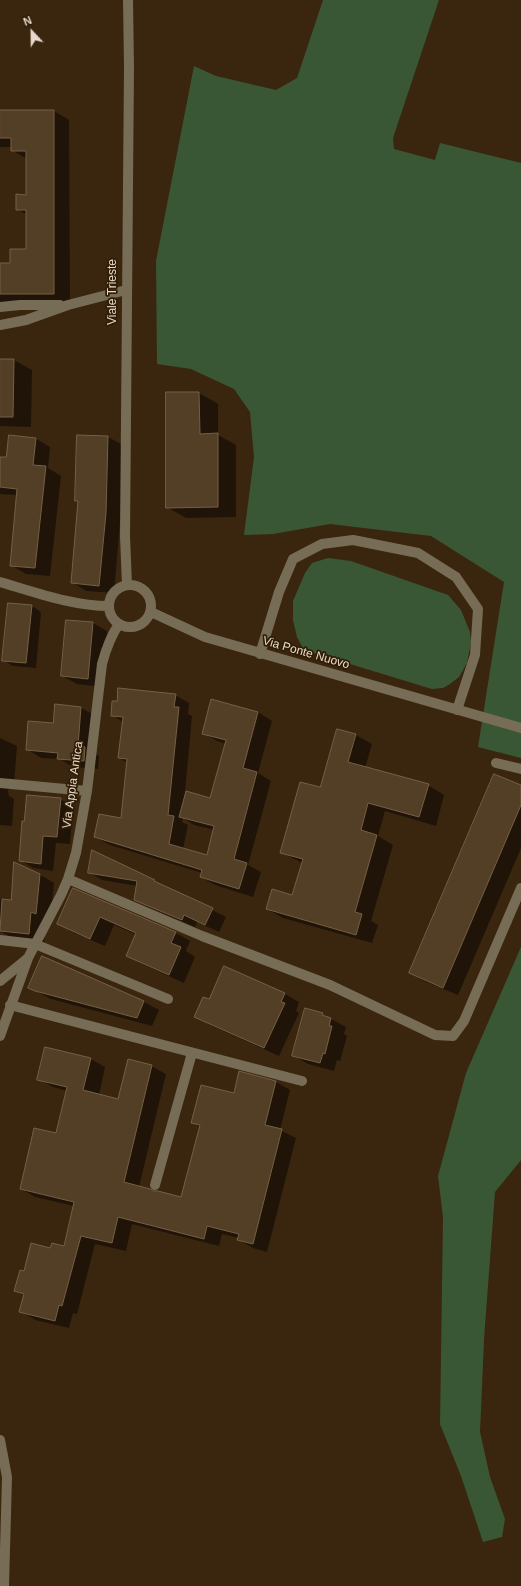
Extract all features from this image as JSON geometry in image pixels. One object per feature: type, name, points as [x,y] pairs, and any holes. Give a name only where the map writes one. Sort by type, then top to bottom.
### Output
[{"type":"street","name":"Viale Trieste","points":[[127,585],[125,536],[129,67],[128,0]]},
{"type":"street","points":[[0,325],[26,320],[68,305],[126,290]]},
{"type":"street","points":[[0,307],[20,305],[68,305]]},
{"type":"street","points":[[260,654],[279,592],[293,559],[322,544],[353,540],[418,553],[456,577],[478,609],[475,655],[457,710]]},
{"type":"street","points":[[0,582],[66,600],[97,606],[109,606]]},
{"type":"street","points":[[127,585],[134,585],[141,588],[150,598],[150,612],[148,618],[138,626],[125,627],[113,620],[110,613],[109,606],[112,595],[121,587],[127,585]]},
{"type":"street","name":"Via Ponte Nuovo","points":[[150,612],[205,637],[521,728]]},
{"type":"street","name":"Via Appia Antica","points":[[0,1036],[28,958],[52,914],[68,879],[76,853],[87,790],[102,664],[106,647],[119,624]]},
{"type":"street","points":[[496,762],[521,769]]},
{"type":"street","points":[[0,783],[87,790]]},
{"type":"street","points":[[68,879],[202,936],[330,986],[435,1035],[453,1036],[464,1021],[521,888]]},
{"type":"street","points":[[0,940],[35,944],[168,999]]},
{"type":"street","points":[[0,981],[28,958]]},
{"type":"street","points":[[10,1005],[302,1081]]},
{"type":"street","points":[[155,1185],[192,1053]]},
{"type":"street","points":[[0,1440],[7,1477],[4,1586]]},
{"type":"green space","points":[[323,0],[439,0],[393,138],[394,149],[435,160],[440,143],[521,163],[521,758],[478,747],[504,582],[431,536],[330,524],[273,534],[244,535],[254,457],[250,412],[234,389],[191,369],[157,364],[156,261],[194,66],[216,76],[276,90],[297,78]]},
{"type":"green space","points":[[328,558],[351,561],[448,595],[461,610],[470,632],[471,642],[467,663],[459,677],[443,688],[432,689],[304,650],[297,637],[293,620],[293,601],[305,573],[312,563]]},
{"type":"green space","points":[[521,947],[521,1160],[495,1192],[484,1339],[480,1432],[490,1477],[505,1519],[502,1537],[483,1542],[461,1476],[440,1424],[443,1217],[438,1176],[466,1073]]},
{"type":"building","points":[[0,110],[54,110],[54,294],[0,294],[0,263],[10,263],[10,249],[26,249],[26,210],[16,210],[16,194],[26,195],[26,151],[11,151],[11,138],[0,138]]},
{"type":"building","points":[[0,359],[14,359],[13,417],[0,417]]},
{"type":"building","points":[[166,392],[199,392],[200,434],[218,433],[218,507],[166,508]]},
{"type":"building","points":[[9,435],[36,438],[33,465],[46,466],[35,568],[10,566],[17,489],[0,487],[0,457],[6,457]]},
{"type":"building","points":[[77,435],[108,436],[106,513],[99,586],[71,583],[78,501],[75,501]]},
{"type":"building","points":[[8,603],[32,605],[26,663],[2,661]]},
{"type":"building","points":[[66,620],[93,622],[88,679],[61,676]]},
{"type":"building","points":[[118,688],[176,694],[174,707],[179,707],[168,815],[174,816],[169,844],[207,855],[214,826],[179,817],[186,791],[210,798],[226,740],[202,734],[211,699],[258,712],[243,768],[257,772],[234,859],[247,863],[239,889],[200,877],[202,870],[94,837],[99,814],[121,818],[127,759],[118,758],[123,717],[111,716],[112,701],[117,701]]},
{"type":"building","points":[[55,704],[81,707],[78,746],[85,747],[84,761],[57,759],[58,753],[26,750],[28,721],[53,723]]},
{"type":"building","points":[[337,729],[356,734],[348,762],[429,784],[419,817],[368,803],[361,830],[377,835],[355,912],[362,914],[356,935],[266,909],[272,889],[292,895],[303,859],[280,853],[300,782],[320,787]]},
{"type":"building","points":[[494,774],[521,785],[521,805],[443,988],[409,973]]},
{"type":"building","points":[[27,795],[61,798],[57,837],[43,836],[41,864],[19,861],[22,821],[24,821]]},
{"type":"building","points":[[92,850],[213,908],[205,925],[184,915],[182,920],[134,900],[137,881],[88,873]]},
{"type":"building","points":[[14,862],[40,874],[36,914],[31,912],[29,934],[0,931],[2,899],[11,900]]},
{"type":"building","points":[[73,888],[176,932],[171,943],[181,947],[169,975],[126,956],[136,933],[100,917],[90,939],[57,924]]},
{"type":"building","points":[[42,956],[144,1001],[137,1018],[28,988]]},
{"type":"building","points":[[224,966],[285,993],[281,1002],[285,1003],[264,1048],[194,1017],[203,997],[209,999]]},
{"type":"building","points":[[305,1008],[323,1013],[322,1015],[331,1018],[329,1026],[332,1026],[325,1054],[323,1053],[320,1063],[292,1056]]},
{"type":"building","points":[[45,1047],[91,1058],[83,1090],[118,1099],[128,1059],[152,1065],[124,1182],[181,1197],[200,1125],[191,1123],[201,1085],[234,1093],[239,1071],[276,1081],[265,1125],[282,1129],[253,1244],[237,1240],[239,1234],[207,1226],[204,1239],[118,1217],[112,1243],[81,1236],[62,1306],[59,1305],[55,1321],[19,1312],[24,1294],[14,1291],[20,1270],[24,1271],[31,1243],[50,1248],[52,1243],[64,1246],[74,1202],[20,1189],[34,1128],[56,1133],[67,1087],[37,1080]]}]
